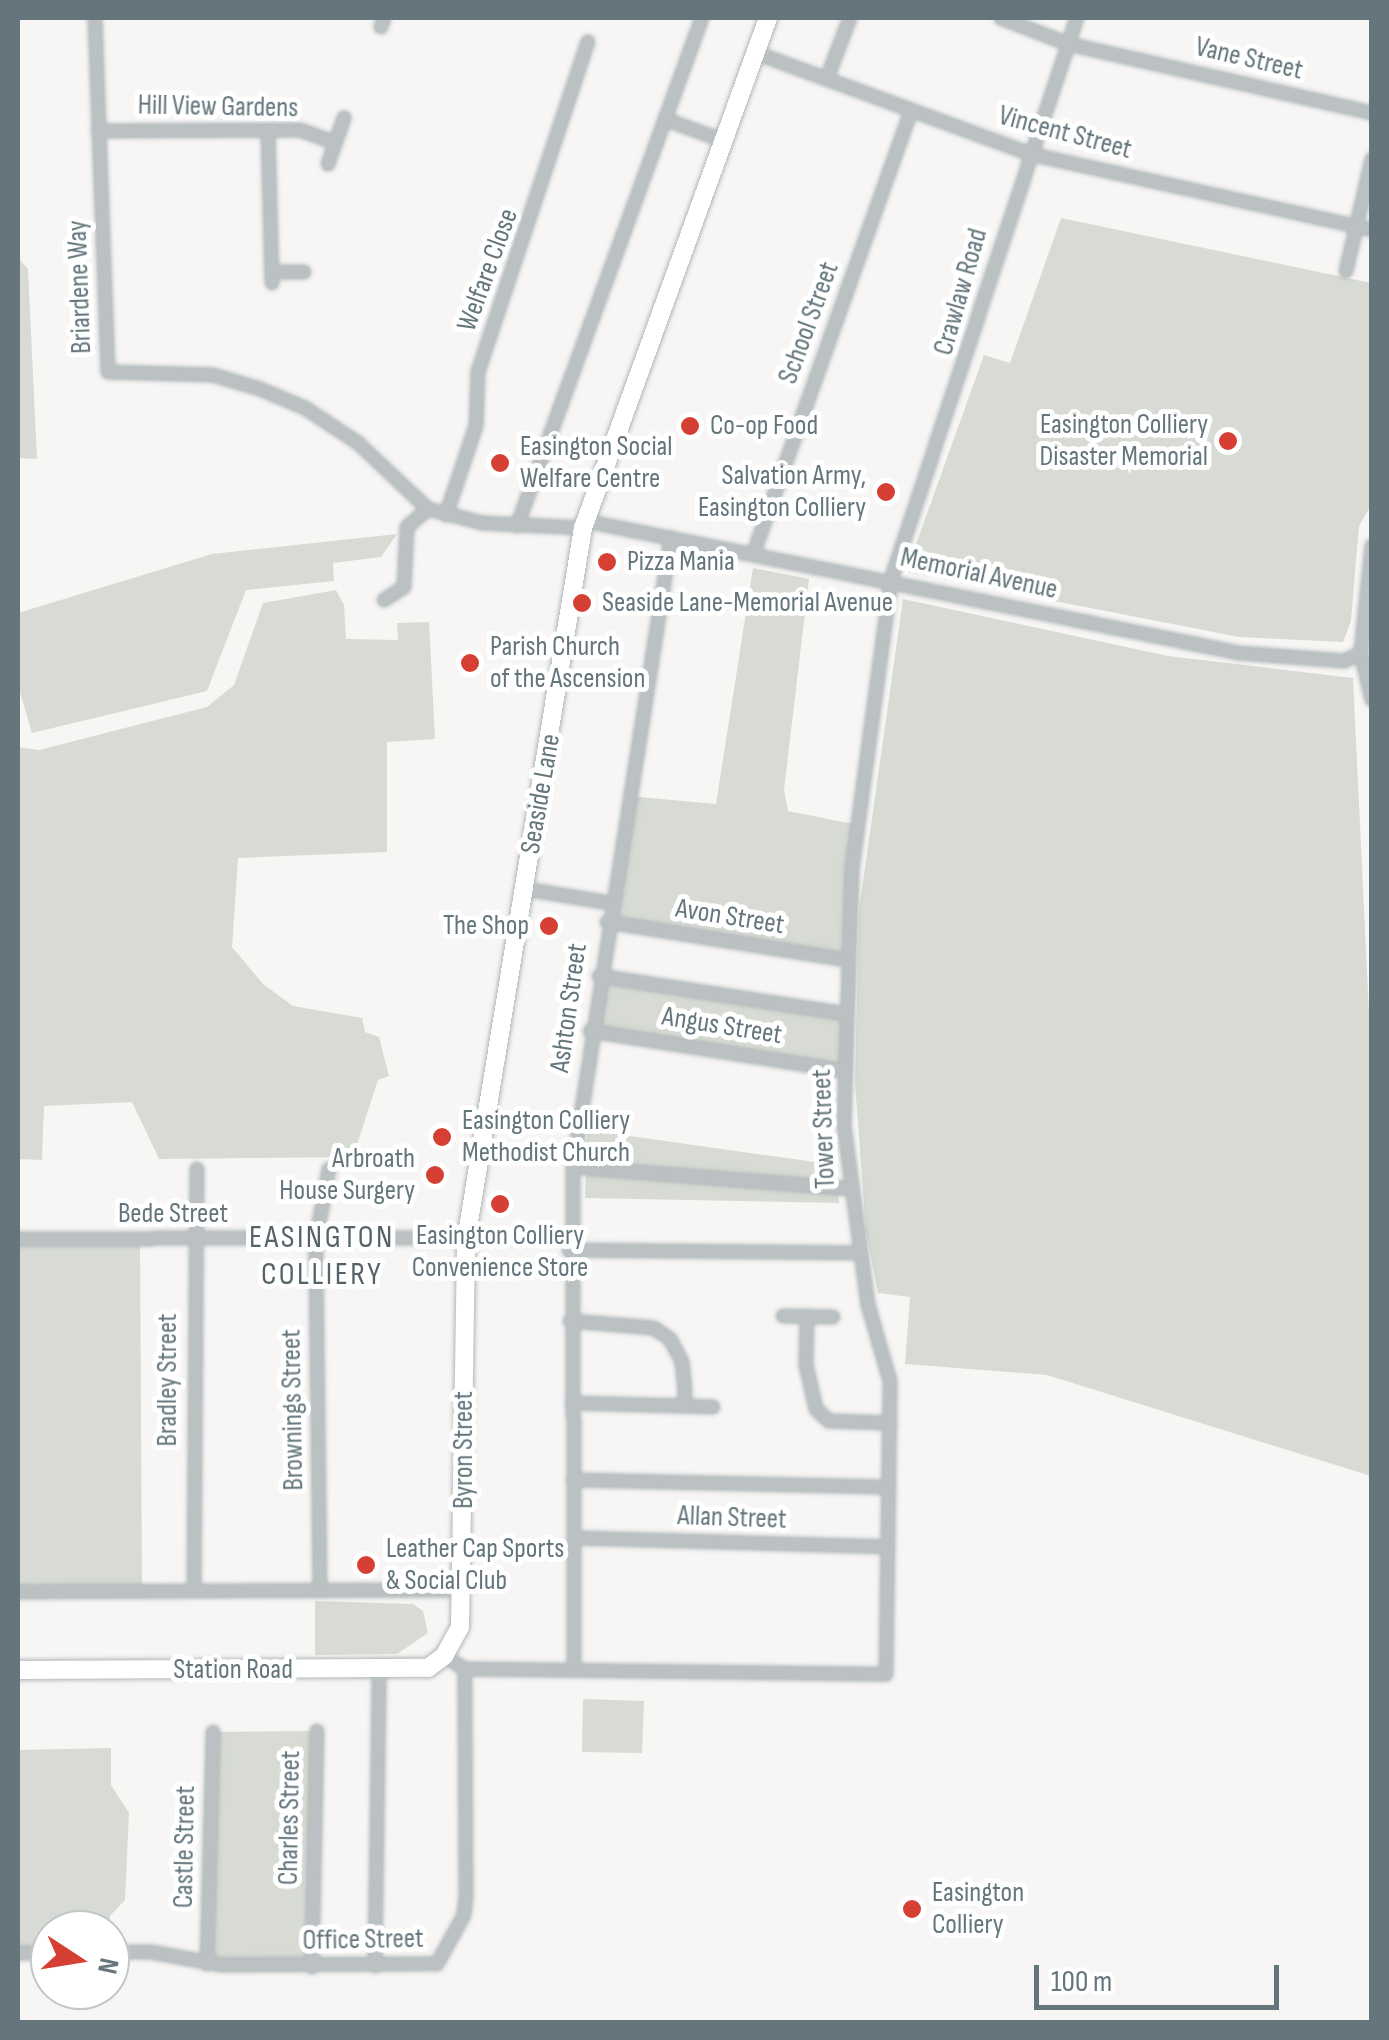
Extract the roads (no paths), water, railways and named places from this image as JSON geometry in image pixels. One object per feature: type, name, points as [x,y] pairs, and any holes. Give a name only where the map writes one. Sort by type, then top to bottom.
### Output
[{"type":"main road","name":"Seaside Lane","points":[[466,1240],[584,525],[768,18]]},
{"type":"main road","name":"Byron Street","points":[[444,1656],[460,1627],[463,1590],[466,1240]]},
{"type":"main road","name":"Station Road","points":[[18,1670],[379,1672],[428,1668],[444,1656]]},
{"type":"street","name":"Briardene Way","points":[[95,18],[108,372],[214,375],[305,408],[371,454],[428,509]]},
{"type":"street","points":[[518,526],[702,18]]},
{"type":"street","points":[[827,78],[850,18]]},
{"type":"street","name":"Vane Street","points":[[1001,18],[1068,44],[1372,113]]},
{"type":"street","name":"Crawlaw Road","points":[[891,580],[991,290],[1030,154],[1077,18]]},
{"type":"street","name":"Welfare Close","points":[[446,515],[476,426],[478,372],[588,42]]},
{"type":"street","name":"Vincent Street","points":[[756,53],[1030,154],[1372,230]]},
{"type":"street","name":"School Street","points":[[754,552],[911,110]]},
{"type":"street","points":[[328,164],[344,118]]},
{"type":"street","points":[[666,120],[724,141]]},
{"type":"street","points":[[268,130],[272,278],[304,272]]},
{"type":"street","name":"Hill View Gardens","points":[[98,131],[300,130],[335,142]]},
{"type":"street","points":[[1346,271],[1372,159]]},
{"type":"street","points":[[384,600],[404,587],[407,527],[428,509]]},
{"type":"street","name":"Memorial Avenue","points":[[428,509],[518,526],[584,525],[754,552],[1239,653],[1344,661],[1361,653]]},
{"type":"street","name":"Ashton Street","points":[[574,1670],[569,1243],[573,1167],[590,1031],[671,538]]},
{"type":"street","points":[[1372,546],[1363,585],[1361,653],[1372,700]]},
{"type":"street","name":"Tower Street","points":[[574,1670],[886,1674],[890,1382],[860,1253],[850,1189],[846,960],[891,580]]},
{"type":"street","points":[[525,889],[610,903]]},
{"type":"street","name":"Avon Street","points":[[607,922],[846,960]]},
{"type":"street","points":[[599,976],[846,1014]]},
{"type":"street","name":"Angus Street","points":[[590,1031],[846,1070]]},
{"type":"street","points":[[573,1167],[850,1189]]},
{"type":"street","name":"Bradley Street","points":[[194,1591],[192,1240],[196,1169]]},
{"type":"street","name":"Brownings Street","points":[[320,1591],[316,1240],[329,1169]]},
{"type":"street","name":"Bede Street","points":[[18,1239],[466,1240],[860,1253]]},
{"type":"street","points":[[782,1316],[832,1317]]},
{"type":"street","points":[[808,1316],[806,1366],[816,1409],[829,1421],[890,1423]]},
{"type":"street","points":[[570,1322],[634,1322],[670,1339],[682,1362],[684,1406]]},
{"type":"street","points":[[572,1402],[713,1407]]},
{"type":"street","points":[[573,1480],[889,1487]]},
{"type":"street","name":"Allan Street","points":[[574,1538],[888,1547]]},
{"type":"street","points":[[18,1592],[463,1590]]},
{"type":"street","points":[[444,1656],[466,1669],[574,1670]]},
{"type":"street","name":"Office Street","points":[[130,1952],[152,1952],[207,1964],[436,1964],[464,1915],[466,1669]]},
{"type":"street","points":[[375,1966],[379,1672]]},
{"type":"street","name":"Charles Street","points":[[312,1967],[317,1731]]},
{"type":"street","name":"Castle Street","points":[[207,1964],[212,1732]]},
{"type":"place","name":"Co-op Food","points":[[690,426]]},
{"type":"place","name":"Easington Colliery Disaster Memorial","points":[[1228,441]]},
{"type":"place","name":"Easington Social Welfare Centre","points":[[500,463]]},
{"type":"place","name":"Salvation Army, Easington Colliery","points":[[886,492]]},
{"type":"place","name":"Pizza Mania","points":[[607,562]]},
{"type":"place","name":"Seaside Lane-Memorial Avenue","points":[[582,603]]},
{"type":"place","name":"Parish Church of the Ascension","points":[[470,663]]},
{"type":"place","name":"The Shop","points":[[549,926]]},
{"type":"place","name":"Easington Colliery Methodist Church","points":[[442,1137]]},
{"type":"place","name":"Arbroath House Surgery","points":[[435,1175]]},
{"type":"place","name":"Easington Colliery Convenience Store","points":[[500,1204]]},
{"type":"place","name":"Leather Cap Sports & Social Club","points":[[366,1565]]},
{"type":"place","name":"Easington Colliery","points":[[912,1909]]},
{"type":"district","name":"EASINGTON COLLIERY","points":[[322,1258]]}]
